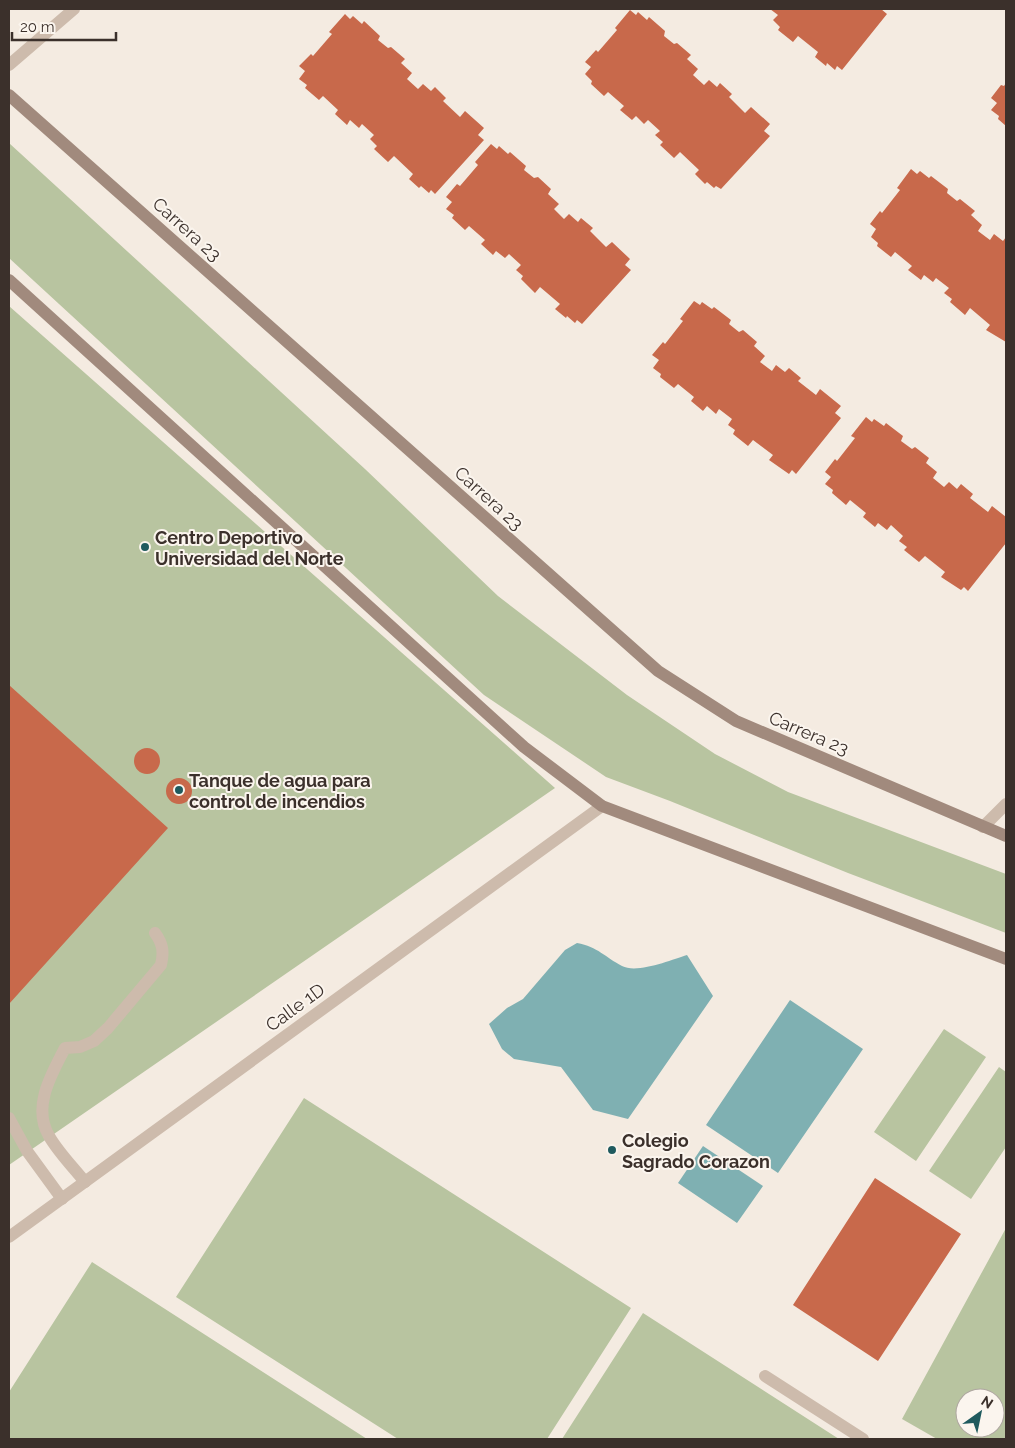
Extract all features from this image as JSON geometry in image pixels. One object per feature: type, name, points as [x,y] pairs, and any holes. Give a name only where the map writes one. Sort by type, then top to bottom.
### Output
[{"type":"main road","name":"Carrera 23","points":[[9,95],[658,671],[736,720],[1006,836]]},
{"type":"main road","points":[[9,280],[524,747],[602,806],[1006,959]]},
{"type":"street","points":[[9,65],[74,9]]},
{"type":"street","points":[[983,827],[1006,804]]},
{"type":"street","name":"Calle 1D","points":[[9,1237],[602,806]]},
{"type":"street","points":[[85,1182],[49,1137],[45,1127],[43,1097],[64,1048],[80,1047],[94,1041],[108,1028],[161,966],[164,952],[161,942],[155,933]]},
{"type":"street","points":[[9,1118],[28,1152],[62,1199]]},
{"type":"street","points":[[765,1376],[864,1439]]},
{"type":"green space","points":[[9,143],[365,469],[498,596],[627,695],[715,754],[788,792],[1006,874],[1006,933],[848,873],[606,777],[484,695],[9,258]]},
{"type":"green space","name":"Centro Deportivo Universidad del Norte","points":[[9,306],[555,788],[9,1165]]},
{"type":"green space","points":[[944,1029],[986,1057],[916,1161],[874,1132]]},
{"type":"green space","points":[[999,1067],[1006,1072],[1006,1147],[971,1199],[929,1171]]},
{"type":"green space","points":[[304,1098],[631,1308],[547,1439],[398,1439],[176,1297]]},
{"type":"green space","points":[[1006,1228],[1006,1439],[937,1439],[902,1419]]},
{"type":"green space","points":[[92,1262],[367,1439],[9,1439],[9,1392]]},
{"type":"green space","points":[[643,1313],[839,1439],[562,1439]]},
{"type":"water","points":[[577,943],[596,950],[628,968],[645,967],[687,955],[713,996],[628,1119],[593,1110],[561,1067],[514,1059],[502,1049],[489,1024],[507,1008],[523,999],[565,950]]},
{"type":"water","points":[[790,1000],[863,1049],[778,1173],[706,1125]]},
{"type":"water","points":[[703,1146],[763,1186],[737,1223],[678,1183]]},
{"type":"building","points":[[770,9],[881,9],[887,14],[842,70],[837,66],[835,70],[827,63],[826,66],[815,57],[818,52],[798,36],[793,42],[778,30],[780,27],[773,20],[778,15]]},
{"type":"building","points":[[630,10],[636,15],[638,12],[647,20],[649,17],[665,31],[664,36],[674,44],[677,43],[691,55],[687,59],[698,69],[693,75],[704,85],[709,80],[717,87],[720,83],[732,94],[729,97],[745,113],[751,107],[770,124],[764,131],[770,136],[721,189],[716,186],[714,188],[707,182],[705,184],[695,174],[699,170],[680,152],[674,158],[660,145],[663,142],[655,135],[660,131],[648,120],[644,124],[636,116],[632,120],[620,110],[624,106],[608,92],[604,96],[591,84],[592,81],[585,74],[591,67],[585,62],[596,50],[598,52],[617,30],[615,28]]},
{"type":"building","points":[[345,14],[350,19],[353,16],[362,24],[364,21],[380,36],[378,40],[388,48],[391,47],[405,59],[401,63],[412,73],[407,79],[418,89],[423,84],[431,91],[435,87],[446,98],[443,101],[460,117],[465,111],[484,128],[478,135],[484,140],[435,194],[431,190],[429,193],[421,186],[419,188],[409,179],[413,174],[394,156],[388,162],[374,149],[377,146],[370,139],[374,135],[362,124],[359,128],[350,120],[347,125],[335,114],[338,110],[323,96],[319,100],[305,88],[307,85],[299,79],[305,71],[299,66],[311,54],[313,56],[332,34],[329,32]]},
{"type":"building","points":[[1006,83],[1006,126],[998,119],[999,116],[991,110],[997,103],[991,98],[1001,85],[1004,86]]},
{"type":"building","points":[[491,144],[497,149],[499,146],[508,154],[510,152],[526,166],[524,170],[534,178],[538,177],[551,189],[548,194],[559,204],[554,209],[564,219],[569,214],[578,222],[581,218],[593,228],[590,231],[606,247],[612,242],[630,259],[625,265],[631,270],[582,324],[577,320],[575,323],[567,316],[566,318],[555,309],[560,304],[540,287],[535,293],[521,279],[523,276],[516,270],[521,265],[509,254],[505,258],[496,251],[493,255],[481,244],[485,240],[469,226],[465,230],[452,218],[454,215],[446,209],[452,202],[446,197],[457,184],[460,186],[478,165],[475,162]]},
{"type":"building","points":[[911,169],[917,174],[920,171],[929,178],[931,176],[948,189],[947,193],[957,201],[960,199],[975,211],[971,215],[982,225],[978,231],[990,240],[994,234],[1003,241],[1006,237],[1006,342],[986,330],[990,325],[970,308],[965,315],[950,302],[952,299],[944,293],[949,288],[936,278],[933,282],[924,275],[921,280],[908,270],[912,266],[895,252],[891,257],[877,246],[878,243],[871,237],[876,229],[870,224],[880,211],[882,213],[900,190],[897,188]]},
{"type":"building","points":[[694,301],[700,305],[702,302],[712,309],[714,307],[731,320],[729,324],[739,332],[743,330],[757,342],[754,346],[765,356],[760,362],[772,371],[776,365],[785,372],[789,368],[801,378],[798,381],[816,395],[820,389],[841,406],[835,413],[841,418],[796,474],[792,470],[789,474],[769,460],[773,455],[753,440],[748,446],[733,434],[735,430],[728,425],[732,419],[719,409],[716,414],[707,406],[703,411],[691,401],[694,397],[678,384],[674,388],[660,377],[661,374],[653,368],[659,360],[652,355],[663,342],[665,344],[683,321],[680,319]]},
{"type":"building","points":[[866,417],[872,422],[874,419],[884,426],[886,423],[903,436],[901,441],[912,449],[915,447],[929,458],[926,463],[937,472],[933,478],[944,487],[949,482],[957,489],[961,484],[973,494],[970,498],[988,512],[992,506],[1006,517],[1006,543],[968,591],[964,587],[961,590],[941,577],[945,572],[925,556],[919,562],[904,550],[907,547],[899,541],[903,536],[891,525],[887,530],[878,523],[875,527],[863,517],[866,513],[850,500],[846,505],[825,484],[831,477],[825,472],[835,459],[837,461],[855,438],[851,436]]},
{"type":"building","points":[[9,685],[168,828],[9,1004]]},
{"type":"building","name":"Tanque de agua para control de incendios","points":[[147,748],[156,752],[160,761],[156,770],[147,774],[138,770],[134,761],[138,752]]},
{"type":"building","name":"Tanque de agua para control de incendios","points":[[179,778],[188,782],[192,791],[188,800],[179,804],[170,800],[166,791],[170,782]]},
{"type":"building","points":[[875,1178],[961,1234],[878,1361],[793,1305]]},
{"type":"place","name":"Centro Deportivo Universidad del Norte","points":[[145,547]]},
{"type":"place","name":"Tanque de agua para control de incendios","points":[[179,790]]},
{"type":"place","name":"Colegio Sagrado Corazon","points":[[612,1150]]}]
